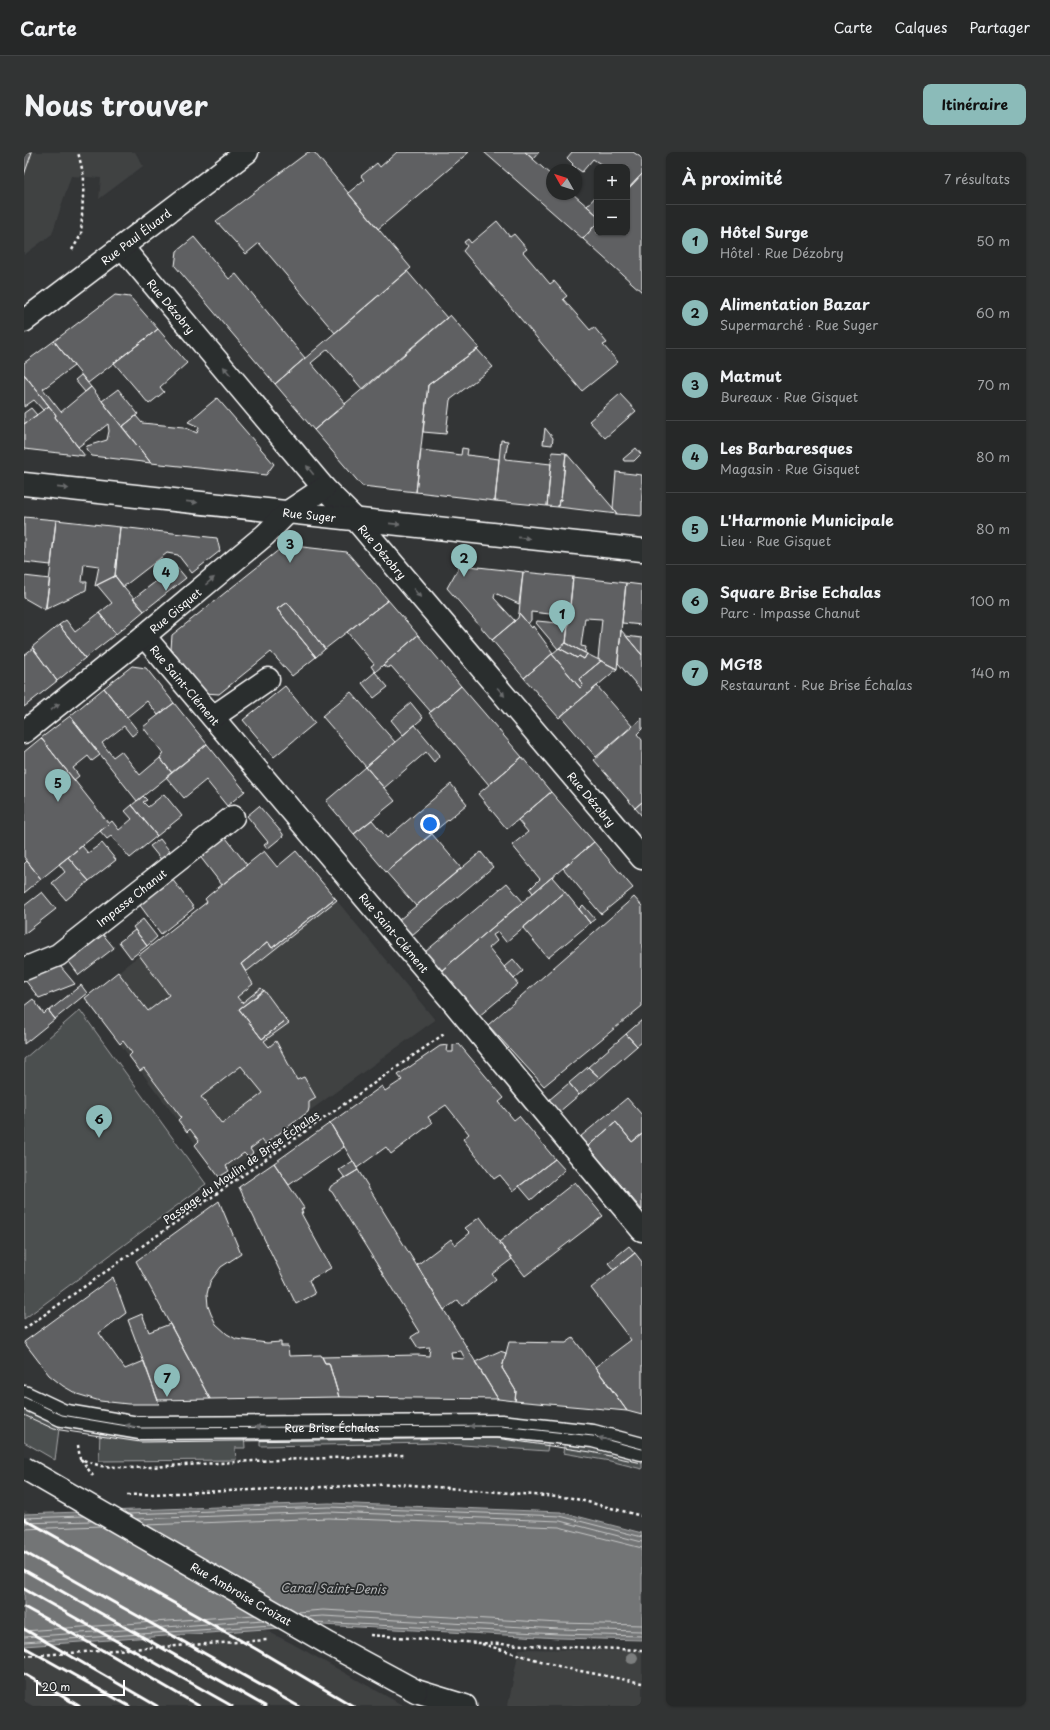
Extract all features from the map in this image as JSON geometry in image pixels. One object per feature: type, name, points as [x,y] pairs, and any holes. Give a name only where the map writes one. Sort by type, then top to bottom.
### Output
[{"type":"street","name":"Rue Paul Éluard","points":[[24,321],[247,152]]},
{"type":"street","name":"Rue Dézobry","points":[[122,247],[324,488],[356,520],[642,858]]},
{"type":"street","name":"Rue Suger","points":[[24,484],[642,550]]},
{"type":"street","name":"Rue Gisquet","points":[[24,732],[144,636],[265,535],[288,512],[324,488]]},
{"type":"street","name":"Rue Saint-Clément","points":[[144,636],[466,1018],[642,1230]]},
{"type":"street","points":[[213,717],[268,679]]},
{"type":"street","name":"Impasse Chanut","points":[[24,969],[58,955],[233,817]]},
{"type":"street","name":"Rue Brise Échalas","points":[[24,1397],[62,1415],[139,1428],[501,1426],[593,1436],[642,1449]]},
{"type":"street","name":"Rue Ambroise Croizat","points":[[24,1468],[329,1644],[416,1691],[465,1706]]},
{"type":"path","points":[[78,152],[84,177],[81,235],[71,251],[87,273]]},
{"type":"path","name":"Passage du Moulin de Brise Échalas","points":[[24,1329],[466,1018]]},
{"type":"path","points":[[101,1466],[133,1468],[253,1460],[410,1455]]},
{"type":"path","points":[[122,1496],[399,1484],[572,1498],[642,1516]]},
{"type":"path","points":[[478,1642],[565,1668],[642,1683]]},
{"type":"shaded area","points":[[24,152],[135,152],[143,166],[99,199],[101,178],[71,176],[52,234],[24,255]]},
{"type":"shaded area","points":[[264,851],[277,867],[296,851],[435,1020],[219,1177],[187,1132],[85,998],[207,902],[205,899],[208,896]]},
{"type":"shaded area","points":[[80,1010],[206,1184],[24,1319],[24,1059]]},
{"type":"shaded area","points":[[24,1408],[60,1421],[55,1460],[24,1442]]},
{"type":"shaded area","points":[[100,1431],[244,1434],[245,1448],[235,1448],[236,1460],[99,1461]]},
{"type":"shaded area","points":[[377,1431],[549,1439],[547,1451],[435,1443],[260,1446],[260,1433]]},
{"type":"shaded area","points":[[565,1439],[642,1457],[642,1469],[610,1461],[563,1453]]},
{"type":"shaded area","points":[[24,1510],[291,1643],[404,1706],[33,1706],[24,1701]]},
{"type":"shaded area","points":[[519,1649],[642,1651],[642,1706],[508,1706]]},
{"type":"water","name":"Canal Saint-Denis","points":[[329,1503],[561,1512],[642,1533],[642,1640],[559,1638],[322,1625],[24,1646],[24,1514]]},
{"type":"building","points":[[24,152],[32,152],[24,175]]},
{"type":"building","points":[[308,152],[314,152],[411,268],[335,333],[259,243],[246,254],[216,221]]},
{"type":"building","points":[[397,152],[469,152],[378,229],[348,193],[364,180],[361,176],[377,163],[380,167]]},
{"type":"building","points":[[484,152],[525,152],[546,171],[546,200],[580,200],[594,212],[594,226],[583,239]]},
{"type":"building","points":[[525,152],[539,152],[533,159]]},
{"type":"building","points":[[572,152],[633,152],[642,158],[642,174],[630,187],[630,164],[600,164],[593,159],[582,172],[582,164],[573,164],[567,158]]},
{"type":"building","points":[[642,174],[642,292],[583,239],[594,226],[594,236],[630,236],[630,187]]},
{"type":"building","points":[[594,198],[594,212],[587,206]]},
{"type":"building","points":[[497,221],[510,237],[514,234],[527,249],[523,252],[550,284],[554,281],[567,296],[563,299],[590,330],[594,327],[607,343],[603,345],[618,362],[582,391],[463,251],[467,246],[464,242],[468,239],[471,243]]},
{"type":"building","points":[[194,237],[229,279],[236,274],[305,358],[275,384],[175,266],[177,251]]},
{"type":"building","points":[[407,271],[447,318],[363,390],[328,349],[311,363],[346,404],[314,430],[275,384]]},
{"type":"building","points":[[115,295],[130,297],[158,329],[88,383],[54,341]]},
{"type":"building","points":[[450,315],[479,348],[428,385],[416,492],[362,486],[314,430]]},
{"type":"building","points":[[158,329],[187,363],[160,387],[164,392],[149,404],[114,363]]},
{"type":"building","points":[[54,341],[74,366],[43,389],[61,412],[91,387],[151,463],[92,456],[86,449],[87,446],[107,440],[109,431],[108,424],[78,447],[55,417],[56,415],[24,374],[24,363]]},
{"type":"building","points":[[477,349],[493,367],[450,400],[446,434],[423,432],[428,385]]},
{"type":"building","points":[[24,374],[49,406],[43,410],[34,400],[24,407]]},
{"type":"building","points":[[81,375],[91,387],[85,392],[75,380]]},
{"type":"building","points":[[118,389],[138,414],[122,427],[102,401]]},
{"type":"building","points":[[620,394],[636,411],[605,438],[589,421]]},
{"type":"building","points":[[217,398],[274,464],[266,475],[151,463],[122,427],[136,416],[142,423],[184,427],[197,433],[199,427],[188,422]]},
{"type":"building","points":[[49,406],[56,415],[55,417],[85,456],[24,449],[24,424]]},
{"type":"building","points":[[31,408],[37,415],[24,424],[24,413]]},
{"type":"building","points":[[545,428],[553,438],[552,445],[543,444]]},
{"type":"building","points":[[501,440],[508,441],[505,459],[551,464],[547,506],[495,501]]},
{"type":"building","points":[[462,448],[468,449],[467,455],[499,459],[495,501],[416,492],[421,450],[461,455]]},
{"type":"building","points":[[636,448],[641,454],[634,461],[624,461],[623,459]]},
{"type":"building","points":[[552,452],[566,453],[561,500],[559,500],[558,507],[547,506]]},
{"type":"building","points":[[566,453],[617,514],[558,507],[559,500],[561,500]]},
{"type":"building","points":[[616,472],[642,475],[642,516],[617,514],[613,508]]},
{"type":"building","points":[[24,517],[56,520],[51,565],[24,562]]},
{"type":"building","points":[[56,520],[120,527],[115,576],[95,586],[99,566],[84,564],[82,582],[87,582],[86,590],[46,609]]},
{"type":"building","points":[[120,527],[217,538],[220,551],[192,573],[178,555],[167,553],[123,587],[115,576]]},
{"type":"building","points":[[285,545],[347,552],[388,600],[325,649],[287,602],[277,609],[316,657],[292,676],[271,652],[219,694],[205,693],[171,649],[172,635]]},
{"type":"building","points":[[460,565],[523,572],[519,604],[495,593],[494,598],[515,621],[492,640],[447,588]]},
{"type":"building","points":[[176,566],[186,578],[144,611],[133,599]]},
{"type":"building","points":[[523,572],[573,577],[569,616],[531,612],[531,620],[528,624],[519,613]]},
{"type":"building","points":[[24,576],[50,579],[45,610],[24,598]]},
{"type":"building","points":[[115,576],[144,611],[116,634],[99,613],[112,603],[97,585]]},
{"type":"building","points":[[573,577],[626,583],[617,669],[598,659],[602,619],[585,618],[581,646],[586,647],[585,653],[566,643]]},
{"type":"building","points":[[626,583],[642,585],[642,625],[622,623]]},
{"type":"building","points":[[388,600],[418,635],[375,672],[371,666],[374,664],[347,632]]},
{"type":"building","points":[[287,602],[325,649],[316,657],[277,609]]},
{"type":"building","points":[[99,613],[116,634],[85,658],[59,625],[66,620],[75,632]]},
{"type":"building","points":[[519,613],[532,628],[533,626],[553,653],[524,678],[492,640],[518,618]]},
{"type":"building","points":[[537,621],[568,624],[566,643],[558,649],[536,623]]},
{"type":"building","points":[[59,625],[85,658],[57,681],[32,647]]},
{"type":"building","points":[[621,630],[642,655],[642,691],[618,663]]},
{"type":"building","points":[[418,635],[461,686],[431,712],[391,666],[387,668],[383,665]]},
{"type":"building","points":[[626,636],[642,638],[642,655]]},
{"type":"building","points":[[566,643],[587,654],[584,659],[579,656],[577,658],[559,648]]},
{"type":"building","points":[[33,648],[57,681],[24,707],[24,655]]},
{"type":"building","points":[[559,648],[577,658],[579,656],[584,659],[587,654],[601,661],[579,679],[583,685],[580,688],[552,654]]},
{"type":"building","points":[[552,654],[580,688],[583,685],[579,679],[601,661],[617,669],[559,718],[524,678]]},
{"type":"building","points":[[132,666],[146,668],[174,703],[158,715],[147,701],[127,717],[104,688]]},
{"type":"building","points":[[375,672],[388,687],[374,698],[362,683]]},
{"type":"building","points":[[285,686],[315,723],[274,757],[243,720]]},
{"type":"building","points":[[461,686],[522,757],[489,785],[429,713]]},
{"type":"building","points":[[597,686],[632,726],[596,757],[561,716]]},
{"type":"building","points":[[104,688],[138,731],[132,736],[124,726],[102,743],[113,757],[121,751],[140,775],[160,758],[172,773],[137,801],[70,716]]},
{"type":"building","points":[[351,692],[395,742],[366,767],[322,716]]},
{"type":"building","points":[[174,703],[207,744],[172,773],[160,758],[163,753],[143,727]]},
{"type":"building","points":[[411,703],[423,718],[403,735],[391,720]]},
{"type":"building","points":[[70,716],[100,755],[92,761],[88,756],[73,768],[79,776],[74,780],[41,738]]},
{"type":"building","points":[[642,718],[642,729],[637,734],[642,740],[642,802],[635,808],[594,760]]},
{"type":"building","points":[[415,725],[440,755],[434,762],[426,752],[384,788],[366,767]]},
{"type":"building","points":[[41,738],[109,824],[41,879],[24,857],[24,752]]},
{"type":"building","points":[[207,744],[245,791],[227,806],[206,780],[184,798],[166,777]]},
{"type":"building","points":[[522,757],[551,792],[507,829],[478,794]]},
{"type":"building","points":[[366,767],[395,801],[354,834],[326,801]]},
{"type":"building","points":[[451,784],[467,804],[386,872],[354,834],[372,820],[387,838]]},
{"type":"building","points":[[551,792],[594,842],[533,893],[530,889],[540,879],[512,845],[528,832],[518,820]]},
{"type":"building","points":[[164,794],[182,816],[157,836],[132,805],[143,796],[147,800],[143,802],[148,807]]},
{"type":"building","points":[[642,802],[642,816],[635,808]]},
{"type":"building","points":[[132,805],[157,836],[130,858],[111,836],[107,839],[100,831],[112,821],[119,830],[132,819],[125,811]]},
{"type":"building","points":[[259,806],[283,834],[283,836],[267,849],[264,845],[268,842],[247,816]]},
{"type":"building","points":[[223,834],[247,865],[222,885],[198,854]]},
{"type":"building","points":[[432,834],[461,868],[416,906],[386,872]]},
{"type":"building","points":[[160,839],[172,854],[163,862],[150,846]]},
{"type":"building","points":[[594,842],[633,888],[601,914],[563,868]]},
{"type":"building","points":[[102,843],[116,860],[89,881],[68,857],[82,846],[88,853]]},
{"type":"building","points":[[264,851],[277,867],[296,851],[335,898],[272,948],[268,942],[241,964],[253,984],[237,997],[242,1003],[261,988],[264,991],[239,1009],[262,1039],[286,1020],[289,1023],[264,1041],[269,1047],[276,1041],[297,1080],[304,1077],[316,1098],[309,1102],[308,1112],[265,1144],[262,1140],[250,1149],[253,1153],[248,1157],[244,1153],[226,1166],[229,1171],[219,1177],[195,1145],[199,1141],[190,1129],[187,1132],[178,1120],[181,1117],[144,1068],[140,1071],[129,1056],[132,1053],[123,1041],[120,1044],[85,998],[118,972],[148,1011],[169,995],[139,955],[207,902],[205,899]],"holes":[[[241,1066],[263,1093],[222,1124],[201,1097]]]},
{"type":"building","points":[[481,852],[493,867],[412,935],[399,920]]},
{"type":"building","points":[[68,857],[89,881],[66,900],[52,883],[65,872],[59,864]]},
{"type":"building","points":[[27,861],[41,879],[24,893],[24,864]]},
{"type":"building","points":[[552,877],[565,892],[506,942],[498,932],[493,935],[497,941],[489,948],[518,984],[479,1016],[441,971]]},
{"type":"building","points":[[172,879],[194,908],[161,934],[139,904]]},
{"type":"building","points":[[507,883],[523,902],[441,971],[425,952]]},
{"type":"building","points":[[42,892],[56,909],[24,934],[24,906]]},
{"type":"building","points":[[565,892],[590,923],[548,958],[523,928]]},
{"type":"building","points":[[634,897],[642,906],[642,1006],[544,1086],[488,1025]]},
{"type":"building","points":[[335,898],[337,900],[246,972],[241,964],[268,942],[272,948]]},
{"type":"building","points":[[583,905],[595,919],[590,923],[579,909]]},
{"type":"building","points":[[143,919],[157,937],[147,946],[133,927]]},
{"type":"building","points":[[135,930],[147,946],[131,958],[119,942]]},
{"type":"building","points":[[101,932],[114,948],[79,975],[67,959]]},
{"type":"building","points":[[513,959],[523,971],[514,979],[504,967]]},
{"type":"building","points":[[60,966],[75,984],[39,998],[25,980]]},
{"type":"building","points":[[81,985],[87,993],[55,1019],[49,1011]]},
{"type":"building","points":[[264,990],[286,1020],[262,1039],[239,1009]]},
{"type":"building","points":[[33,999],[44,1014],[48,1010],[55,1019],[24,1044],[24,1006]]},
{"type":"building","points":[[642,1020],[642,1042],[637,1046],[626,1034]]},
{"type":"building","points":[[626,1034],[637,1046],[600,1078],[588,1067]]},
{"type":"building","points":[[459,1044],[504,1098],[499,1102],[514,1120],[519,1116],[555,1159],[513,1191],[500,1175],[494,1179],[463,1139],[469,1134],[446,1105],[428,1117],[432,1123],[391,1154],[386,1147],[357,1168],[330,1123],[382,1086],[385,1091],[402,1080],[398,1075],[440,1046],[448,1045],[447,1052],[453,1052],[453,1045]]},
{"type":"building","points":[[588,1067],[600,1078],[579,1095],[569,1083]]},
{"type":"building","points":[[569,1083],[579,1095],[559,1112],[549,1100]]},
{"type":"building","points":[[627,1098],[642,1115],[642,1134],[632,1142],[616,1122],[588,1146],[580,1137]]},
{"type":"building","points":[[616,1122],[632,1142],[642,1134],[642,1210],[588,1146]]},
{"type":"building","points":[[330,1123],[344,1147],[289,1185],[274,1163]]},
{"type":"building","points":[[555,1159],[565,1170],[531,1200],[519,1186]]},
{"type":"building","points":[[353,1161],[358,1170],[345,1178],[339,1170]]},
{"type":"building","points":[[274,1163],[304,1208],[301,1210],[303,1213],[301,1213],[331,1268],[309,1280],[315,1294],[296,1304],[239,1187]]},
{"type":"building","points":[[358,1170],[498,1399],[339,1397],[329,1363],[325,1363],[322,1357],[429,1356],[430,1347],[418,1348],[411,1337],[419,1332],[332,1192],[329,1190],[331,1186]],"holes":[[[461,1351],[465,1359],[452,1358],[451,1352]]]},
{"type":"building","points":[[575,1182],[603,1216],[525,1276],[499,1242]]},
{"type":"building","points":[[219,1201],[241,1254],[221,1267],[210,1282],[207,1294],[208,1306],[216,1324],[227,1334],[236,1339],[267,1343],[281,1342],[281,1346],[288,1346],[289,1356],[321,1355],[325,1363],[329,1363],[339,1397],[210,1399],[136,1261]]},
{"type":"building","points":[[480,1217],[512,1259],[492,1274],[496,1279],[462,1306],[458,1300],[444,1310],[417,1265],[451,1239],[455,1245],[470,1233],[465,1228]]},
{"type":"building","points":[[629,1246],[635,1253],[614,1270],[608,1263]]},
{"type":"building","points":[[635,1253],[642,1262],[642,1415],[627,1411],[595,1367],[631,1340],[591,1288]]},
{"type":"building","points":[[113,1277],[126,1313],[99,1333],[125,1369],[144,1361],[159,1404],[128,1404],[100,1401],[77,1394],[63,1386],[49,1375],[24,1342]]},
{"type":"building","points":[[142,1314],[149,1332],[170,1324],[210,1399],[158,1400],[128,1320]]},
{"type":"building","points":[[573,1338],[627,1411],[515,1401],[516,1391],[502,1368],[509,1342],[566,1343]]},
{"type":"building","points":[[500,1351],[506,1353],[502,1368],[516,1391],[515,1401],[498,1399],[475,1362]]},
{"type":"tram line","points":[[24,1397],[62,1415],[139,1428],[501,1426],[593,1436],[642,1449]]},
{"type":"tram line","points":[[24,1415],[54,1429],[140,1442],[496,1438],[591,1452],[642,1463]]},
{"type":"railway","points":[[24,1519],[256,1649],[353,1706]]},
{"type":"railway","points":[[24,1552],[298,1706]]},
{"type":"railway","points":[[24,1570],[265,1706]]},
{"type":"railway","points":[[24,1589],[232,1706]]},
{"type":"railway","points":[[24,1607],[199,1706]]},
{"type":"railway","points":[[24,1629],[157,1706]]},
{"type":"railway","points":[[24,1647],[129,1706]]},
{"type":"railway","points":[[24,1674],[79,1706]]},
{"type":"place","name":"Matmut","points":[[290,563]]},
{"type":"place","name":"Alimentation Bazar","points":[[464,577]]},
{"type":"place","name":"Les Barbaresques","points":[[166,591]]},
{"type":"place","name":"Hôtel Surge","points":[[562,633]]},
{"type":"place","name":"L'Harmonie Municipale","points":[[58,802]]},
{"type":"place","name":"Square Brise Echalas","points":[[99,1138]]},
{"type":"place","name":"MG18","points":[[167,1397]]}]
